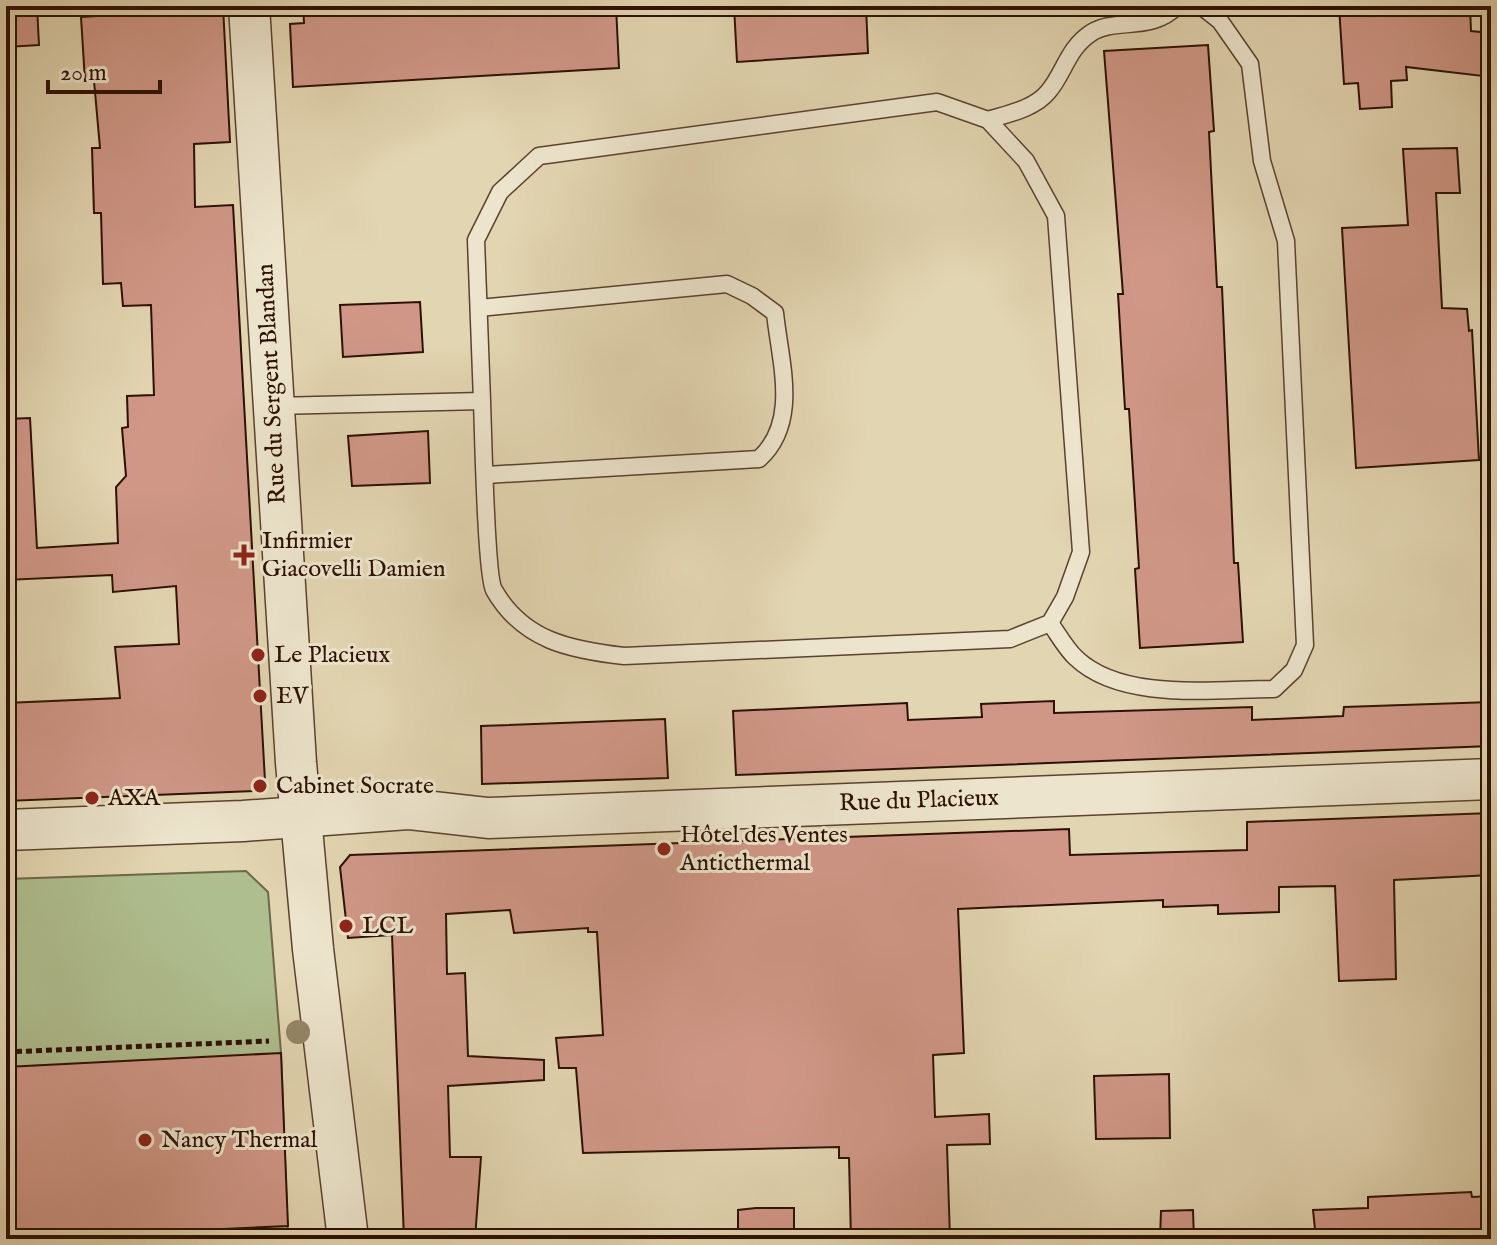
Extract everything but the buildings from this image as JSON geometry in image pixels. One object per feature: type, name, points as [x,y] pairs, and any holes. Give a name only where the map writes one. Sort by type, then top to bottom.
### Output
[{"type":"street","name":"Rue du Sergent Blandan","points":[[249,6],[301,816],[348,1239]]},
{"type":"street","name":"Rue du Placieux","points":[[6,830],[408,809],[488,818],[1491,779]]},
{"type":"lane","points":[[988,120],[1029,106],[1048,92],[1071,49],[1094,31],[1146,24],[1177,6]]},
{"type":"lane","points":[[1050,623],[1076,659],[1111,678],[1148,689],[1274,689],[1294,670],[1305,645],[1286,241],[1262,161],[1250,64],[1220,21],[1201,6]]},
{"type":"lane","points":[[937,102],[988,120],[1026,161],[1056,216],[1081,552],[1065,597],[1050,623],[1010,639],[624,656],[570,650],[523,626],[492,588],[482,401],[476,240],[500,192],[539,156],[937,102]]},
{"type":"lane","points":[[479,308],[727,284],[752,296],[775,313],[786,416],[776,444],[759,459],[486,475]]},
{"type":"lane","points":[[274,406],[482,401]]},
{"type":"path","points":[[6,1052],[269,1041]]},
{"type":"green space","name":"Nancy Thermal","points":[[246,871],[268,892],[281,1053],[288,1239],[6,1239],[6,879]]},
{"type":"place","name":"Infirmier Giacovelli Damien","points":[[244,555]]},
{"type":"place","name":"Le Placieux","points":[[258,655]]},
{"type":"place","name":"EV","points":[[260,696]]},
{"type":"place","name":"Cabinet Socrate","points":[[260,786]]},
{"type":"place","name":"AXA","points":[[92,798]]},
{"type":"place","name":"Hôtel des Ventes Anticthermal","points":[[664,849]]},
{"type":"place","name":"LCL","points":[[346,926]]},
{"type":"place","name":"Nancy Thermal","points":[[145,1140]]}]
